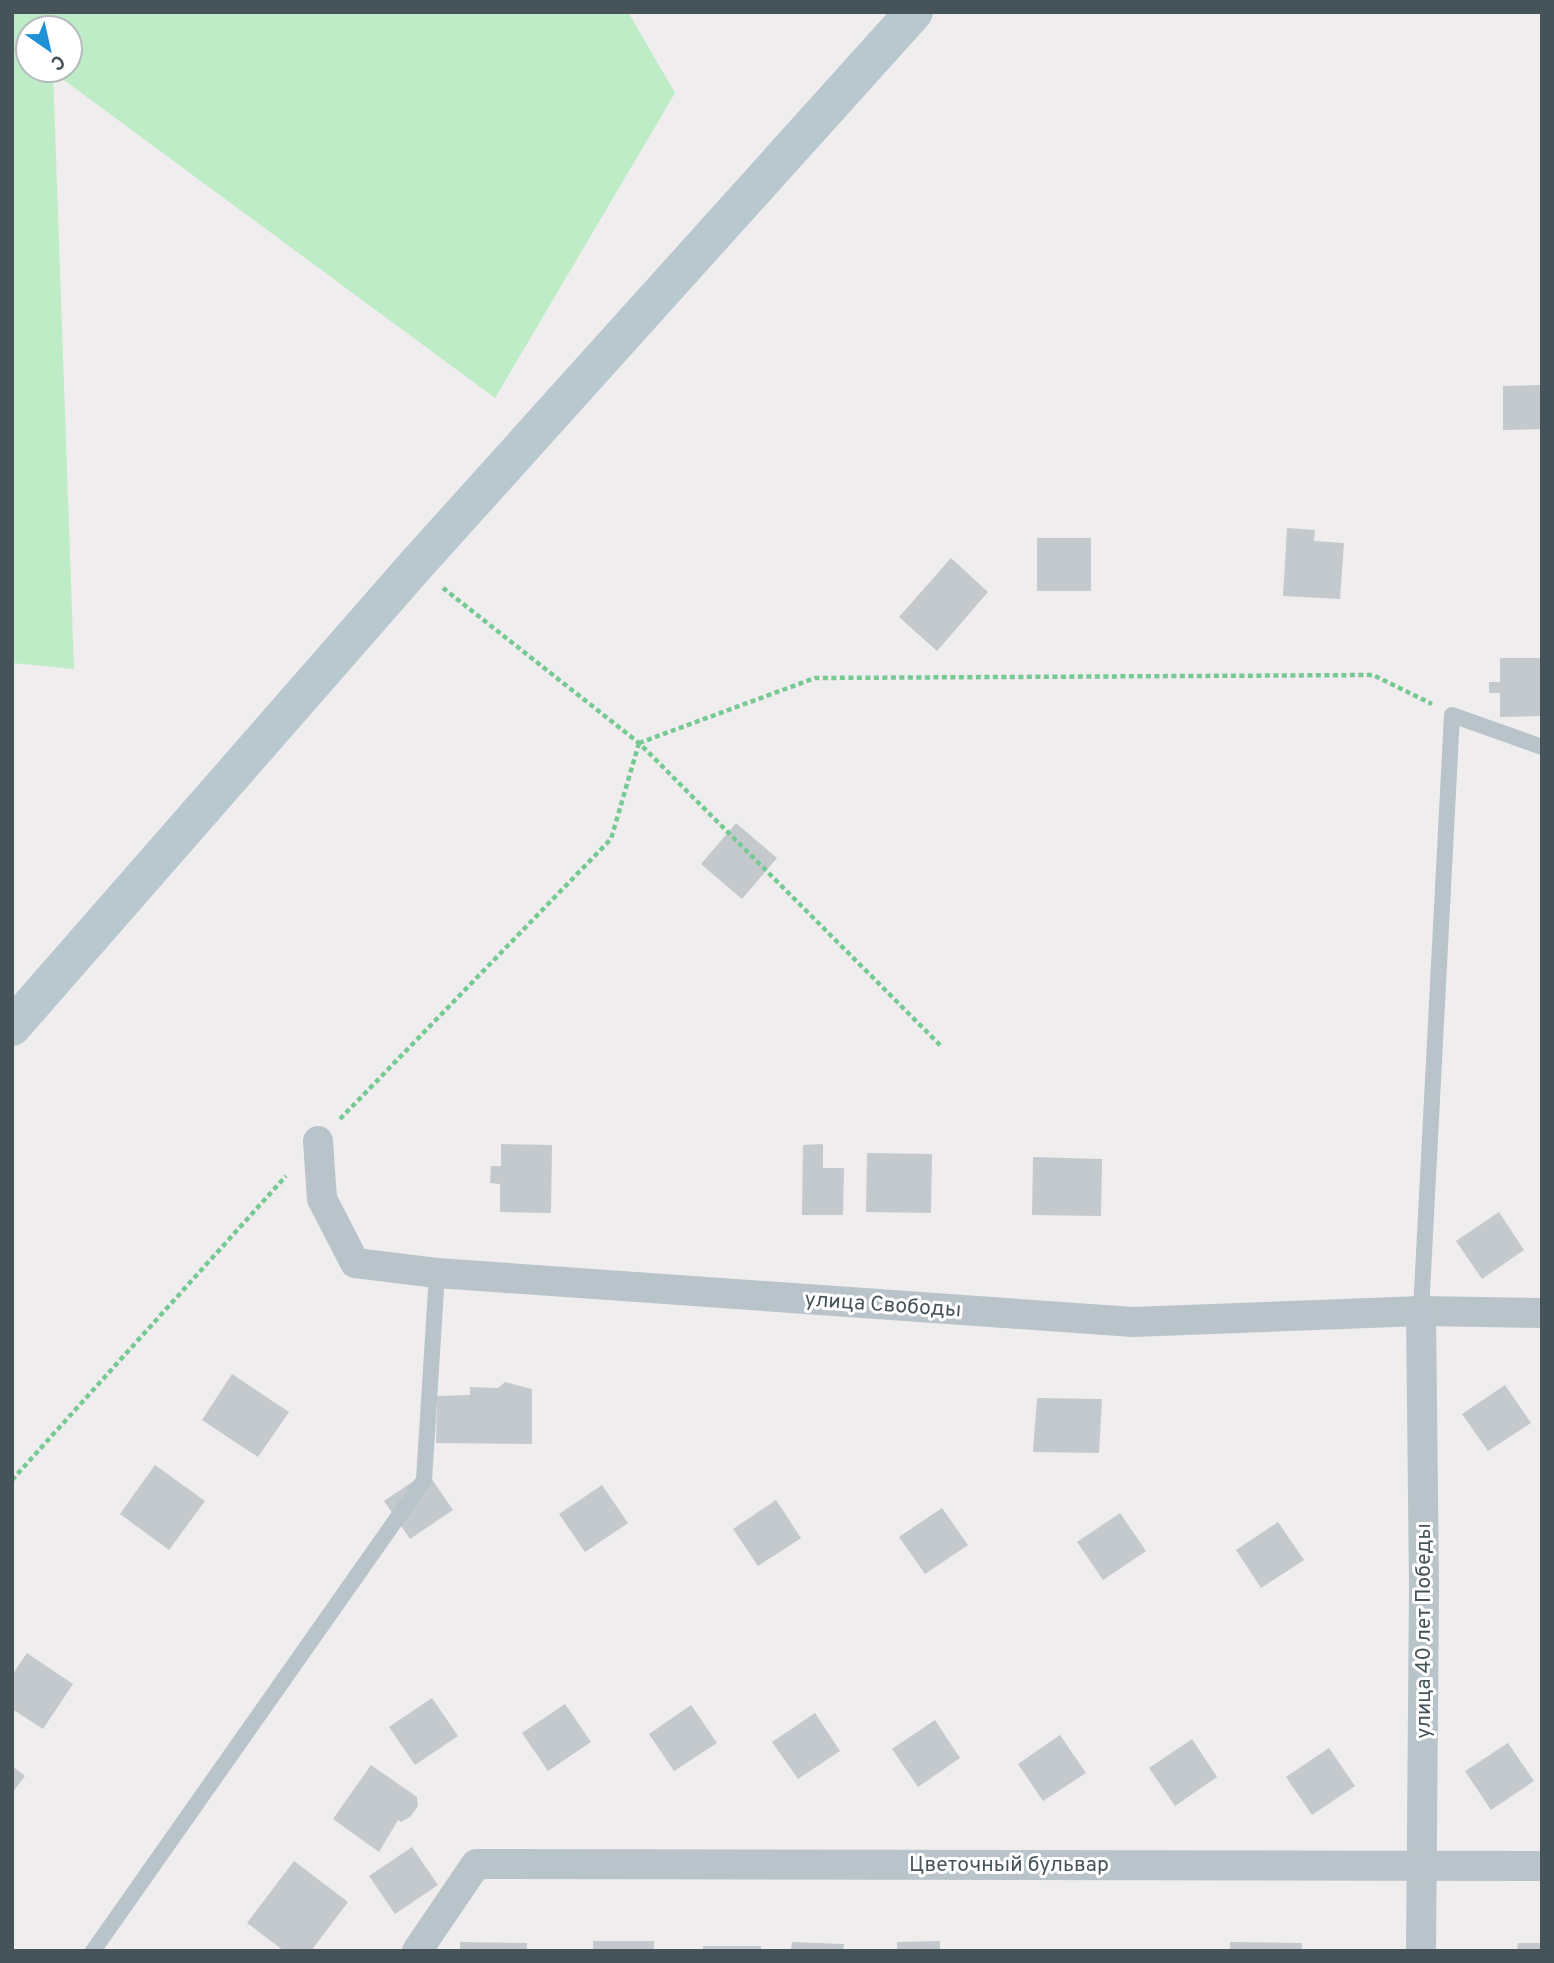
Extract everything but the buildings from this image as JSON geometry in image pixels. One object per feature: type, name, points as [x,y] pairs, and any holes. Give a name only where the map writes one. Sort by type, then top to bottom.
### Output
[{"type":"main road","points":[[12,1027],[415,566],[914,12]]},
{"type":"street","name":"улица Свободы","points":[[318,1141],[322,1199],[355,1263],[438,1273],[1133,1322],[1421,1311],[1542,1313]]},
{"type":"street","name":"улица 40 лет Победы","points":[[1421,1311],[1424,1588],[1421,1951]]},
{"type":"street","name":"Цветочный бульвар","points":[[417,1951],[476,1864],[1542,1866]]},
{"type":"lane","points":[[1421,1311],[1452,715],[1542,747]]},
{"type":"lane","points":[[93,1951],[424,1480],[438,1273]]},
{"type":"path","points":[[415,566],[639,743],[941,1046]]},
{"type":"path","points":[[639,743],[815,678],[1373,675],[1452,715]]},
{"type":"green space","points":[[12,12],[628,12],[675,93],[495,398],[69,84],[84,84],[84,14],[14,14],[14,84],[53,84],[74,669],[12,663]]}]
